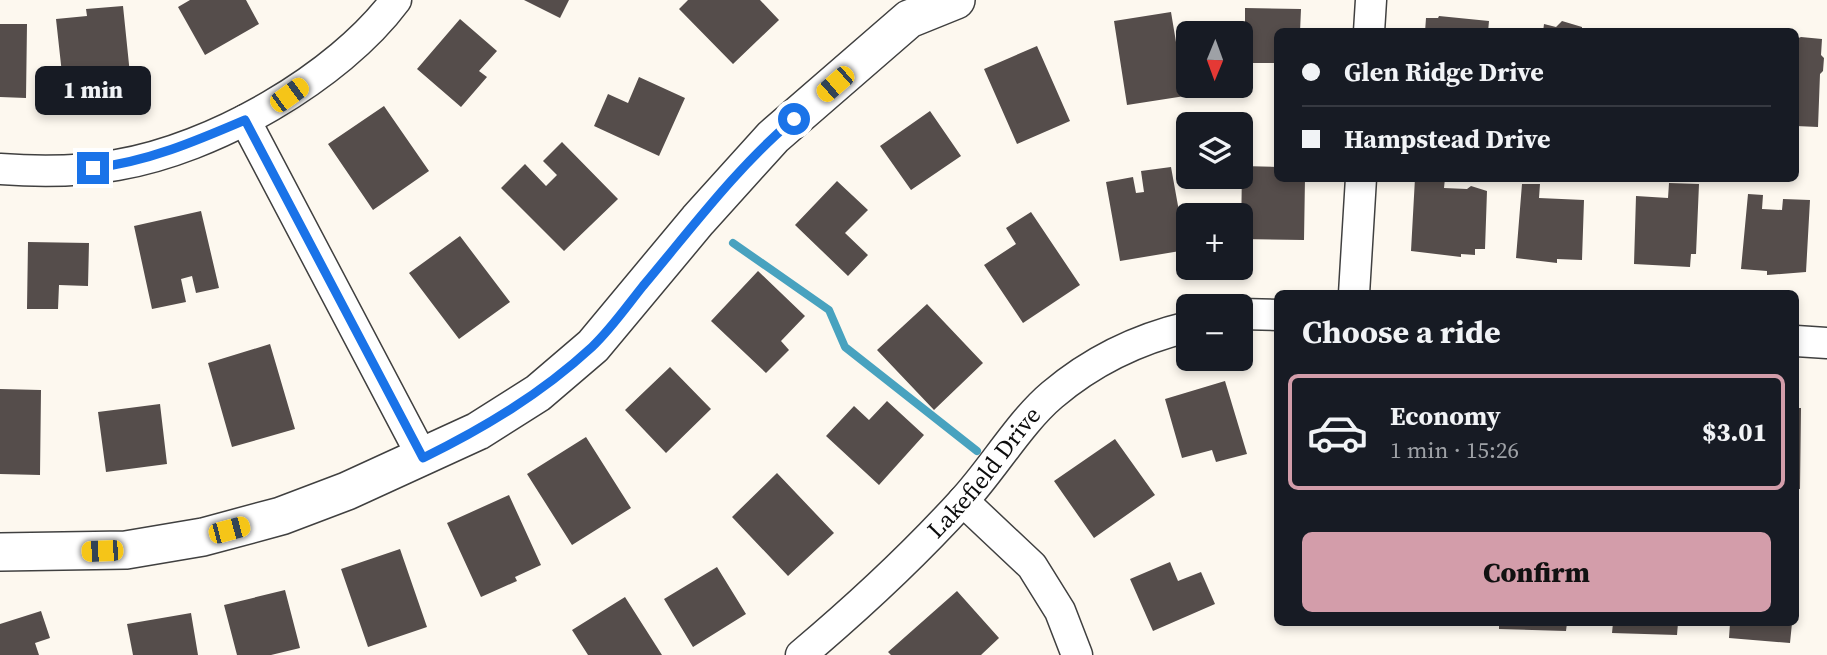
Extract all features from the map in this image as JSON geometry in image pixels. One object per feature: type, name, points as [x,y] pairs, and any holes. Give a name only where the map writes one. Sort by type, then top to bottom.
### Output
[{"type":"street","points":[[0,169],[43,173],[119,165],[185,146],[245,120],[289,95],[331,65],[382,19],[396,0]]},
{"type":"street","points":[[0,552],[126,550],[203,537],[281,516],[423,458],[478,431],[528,399],[593,346],[698,220],[773,137],[906,10],[956,0]]},
{"type":"street","points":[[1369,28],[1371,0]]},
{"type":"street","points":[[245,120],[423,458]]},
{"type":"street","points":[[1354,290],[1361,182]]},
{"type":"street","points":[[1253,314],[1274,314]]},
{"type":"street","name":"Lakefield Drive","points":[[801,655],[860,605],[963,501],[1050,396],[1103,358],[1158,334],[1176,330]]},
{"type":"street","points":[[1799,341],[1827,343]]},
{"type":"street","points":[[963,501],[1032,566],[1060,611],[1077,655]]},
{"type":"building","points":[[190,0],[246,0],[259,24],[205,55],[178,7]]},
{"type":"building","points":[[524,0],[569,0],[560,18]]},
{"type":"building","points":[[688,0],[760,0],[779,20],[733,64],[679,9]]},
{"type":"building","points":[[123,6],[131,84],[64,92],[56,19],[87,16],[86,9]]},
{"type":"building","points":[[1245,8],[1301,9],[1300,28],[1274,28],[1274,63],[1253,63],[1253,21],[1245,21]]},
{"type":"building","points":[[1171,12],[1176,42],[1176,97],[1127,105],[1114,21]]},
{"type":"building","points":[[1426,18],[1489,21],[1488,28],[1425,28]]},
{"type":"building","points":[[460,19],[497,51],[479,71],[487,77],[461,107],[417,69]]},
{"type":"building","points":[[1562,21],[1582,28],[1544,28],[1544,24],[1556,27]]},
{"type":"building","points":[[0,24],[27,24],[26,98],[0,97]]},
{"type":"building","points":[[1799,38],[1822,39],[1821,55],[1824,58],[1823,71],[1820,74],[1818,127],[1799,126]]},
{"type":"building","points":[[1037,46],[1070,121],[1017,144],[984,69]]},
{"type":"building","points":[[639,77],[685,98],[659,156],[594,126],[608,94],[628,103]]},
{"type":"building","points":[[384,106],[429,171],[373,210],[328,144]]},
{"type":"building","points":[[930,111],[961,156],[911,190],[880,146]]},
{"type":"building","points":[[562,142],[618,199],[564,251],[501,188],[525,164],[546,186],[557,175],[543,161]]},
{"type":"building","points":[[1253,166],[1274,167],[1274,182],[1305,182],[1304,240],[1253,239],[1253,203],[1241,203],[1242,189],[1253,189]]},
{"type":"building","points":[[1171,167],[1178,203],[1176,252],[1120,261],[1106,182],[1133,177],[1136,193],[1144,192],[1141,171]]},
{"type":"building","points":[[837,181],[868,210],[845,233],[868,255],[848,276],[795,225]]},
{"type":"building","points":[[1415,182],[1445,182],[1444,188],[1467,189],[1471,186],[1487,191],[1485,249],[1475,249],[1475,255],[1461,254],[1461,257],[1411,251]]},
{"type":"building","points":[[1669,183],[1699,184],[1696,254],[1691,254],[1690,267],[1634,264],[1636,196],[1668,198]]},
{"type":"building","points":[[1522,184],[1540,184],[1539,198],[1584,200],[1582,260],[1557,259],[1557,263],[1516,258]]},
{"type":"building","points":[[1748,194],[1763,195],[1762,209],[1782,210],[1783,199],[1810,200],[1806,272],[1767,275],[1767,271],[1741,269]]},
{"type":"building","points":[[201,211],[219,288],[196,293],[192,276],[181,279],[186,302],[152,309],[134,226]]},
{"type":"building","points":[[1031,212],[1080,285],[1023,323],[984,265],[1016,244],[1006,228]]},
{"type":"building","points":[[460,236],[510,302],[459,339],[409,273]]},
{"type":"building","points":[[28,242],[89,243],[88,286],[59,285],[58,309],[27,309]]},
{"type":"building","points":[[758,271],[805,316],[781,341],[789,350],[766,373],[711,321]]},
{"type":"building","points":[[927,304],[983,363],[934,410],[877,350]]},
{"type":"building","points":[[270,344],[295,429],[232,447],[208,363]]},
{"type":"building","points":[[670,367],[711,409],[666,453],[625,410]]},
{"type":"building","points":[[1225,381],[1247,454],[1216,462],[1212,450],[1182,458],[1165,399]]},
{"type":"building","points":[[0,389],[41,390],[40,475],[0,474]]},
{"type":"building","points":[[887,401],[924,435],[879,485],[826,436],[854,406],[869,420]]},
{"type":"building","points":[[160,404],[167,464],[106,472],[98,412]]},
{"type":"building","points":[[1799,408],[1801,408],[1800,489]]},
{"type":"building","points":[[586,437],[631,508],[572,545],[527,474]]},
{"type":"building","points":[[1115,439],[1155,495],[1094,538],[1054,481]]},
{"type":"building","points":[[777,473],[834,533],[788,576],[732,517]]},
{"type":"building","points":[[509,495],[541,565],[515,577],[517,581],[481,597],[447,523]]},
{"type":"building","points":[[400,549],[427,627],[368,647],[341,569]]},
{"type":"building","points":[[1170,562],[1178,581],[1201,572],[1215,604],[1153,631],[1130,579]]},
{"type":"building","points":[[717,567],[746,614],[693,647],[664,599]]},
{"type":"building","points":[[285,590],[300,648],[271,655],[237,655],[224,605]]},
{"type":"building","points":[[957,591],[999,638],[981,655],[891,655],[888,652]]},
{"type":"building","points":[[625,597],[662,655],[588,655],[572,630]]},
{"type":"building","points":[[41,611],[50,638],[35,643],[39,655],[0,655],[0,624]]},
{"type":"building","points":[[191,613],[198,655],[133,655],[127,624]]},
{"type":"building","points":[[1499,626],[1567,626],[1566,631],[1499,629]]},
{"type":"building","points":[[1613,626],[1678,626],[1677,635],[1612,633]]},
{"type":"building","points":[[1730,626],[1792,626],[1790,643],[1729,638]]},
{"type":"waterway","points":[[733,243],[829,310],[845,347],[977,451]]},
{"type":"route","points":[[93,168],[119,165],[185,146],[245,120],[423,458],[478,431],[538,393],[593,346],[698,220],[773,137],[794,119]]}]
